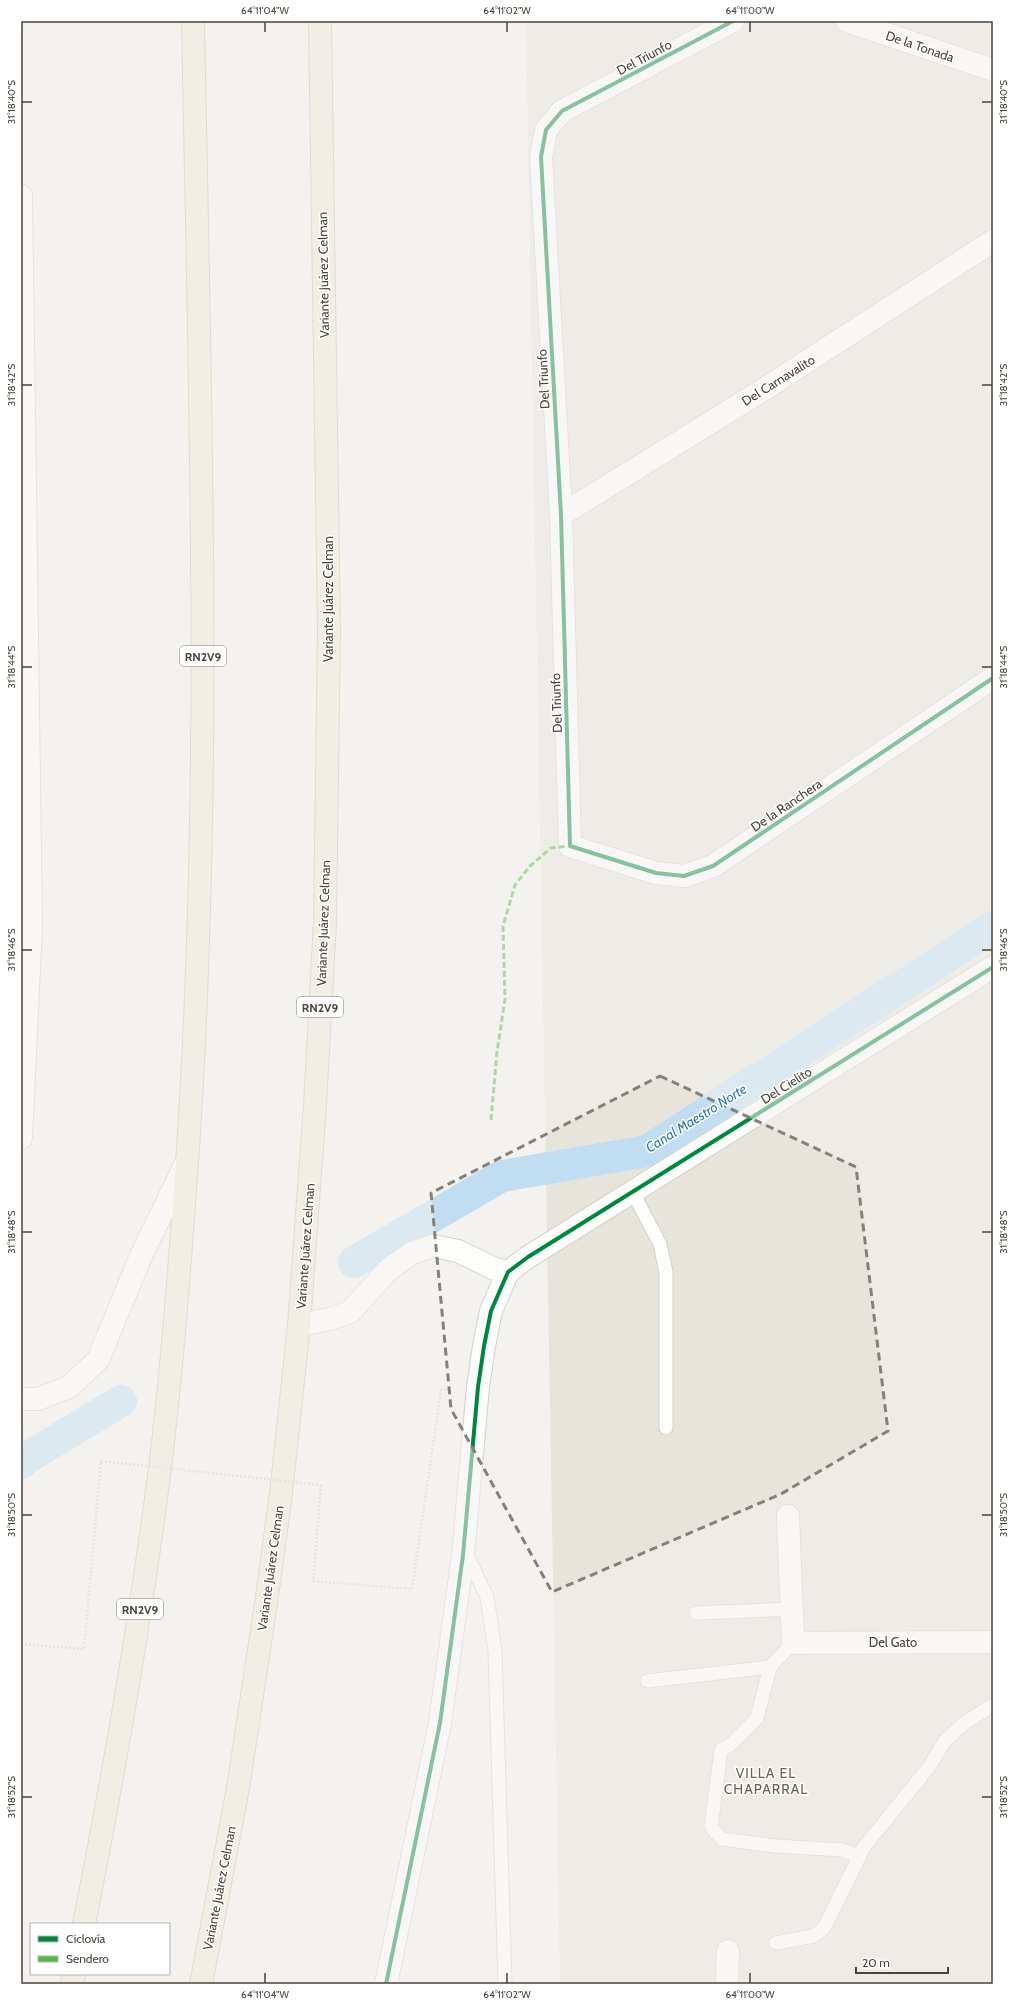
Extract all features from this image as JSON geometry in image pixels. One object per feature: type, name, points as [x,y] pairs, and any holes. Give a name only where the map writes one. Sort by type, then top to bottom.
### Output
[{"type":"highway","name":"RN2V9","points":[[84,1923],[127,1700],[157,1492],[177,1291],[187,1160],[200,887],[203,619],[203,512],[193,21]]},
{"type":"highway","name":"Variante Juárez Celman","points":[[201,1984],[238,1788],[265,1612],[281,1493],[299,1325],[315,1105],[324,930],[329,630],[320,21]]},
{"type":"street","name":"Del Triunfo","points":[[570,846],[561,514],[541,157],[546,130],[562,111],[733,21]]},
{"type":"street","name":"De la Tonada","points":[[847,21],[993,70]]},
{"type":"street","points":[[21,196],[31,926],[21,1138]]},
{"type":"street","name":"Del Carnavalito","points":[[561,514],[763,390],[993,241]]},
{"type":"street","name":"De la Ranchera","points":[[570,846],[656,873],[684,876],[713,866],[993,678]]},
{"type":"street","name":"Del Cielito","points":[[508,1272],[528,1257],[633,1193],[993,967]]},
{"type":"street","points":[[21,1399],[38,1399],[68,1388],[98,1360],[141,1256],[187,1160]]},
{"type":"street","points":[[299,1325],[330,1319],[350,1312],[388,1270],[412,1253],[433,1246],[458,1251],[494,1269],[508,1272],[491,1311],[484,1346],[478,1387],[464,1548],[440,1722],[386,1984]]},
{"type":"street","points":[[788,1516],[793,1643]]},
{"type":"street","name":"Del Gato","points":[[793,1643],[993,1642]]},
{"type":"street","points":[[727,1984],[728,1951]]},
{"type":"lane","points":[[633,1193],[660,1244],[666,1272],[666,1428]]},
{"type":"lane","points":[[464,1548],[487,1597],[494,1651],[505,1984]]},
{"type":"lane","points":[[696,1613],[791,1609]]},
{"type":"lane","points":[[793,1643],[770,1667],[757,1718],[730,1745],[722,1750],[711,1827],[722,1839],[776,1846],[842,1850],[859,1856]]},
{"type":"lane","points":[[647,1681],[770,1667]]},
{"type":"lane","points":[[776,1943],[814,1936],[824,1928],[864,1847],[929,1767],[944,1742],[963,1724],[993,1705]]},
{"type":"path","points":[[21,1644],[84,1649],[101,1461],[321,1485],[313,1581],[412,1589],[441,1390]]},
{"type":"highlighted area","points":[[660,1076],[856,1167],[888,1431],[781,1494],[552,1592],[451,1409],[431,1193]]},
{"type":"shaded area","points":[[526,21],[993,21],[993,1984],[560,1984]]},
{"type":"waterway","name":"Canal Maestro Norte","points":[[354,1262],[502,1176],[647,1151],[993,927]]},
{"type":"waterway","name":"Canal Maestro Norte","points":[[21,1463],[25,1459],[121,1401]]},
{"type":"marked path","points":[[491,1120],[497,1052],[505,999],[503,926],[515,885],[530,866],[551,848],[570,846]]},
{"type":"cycle path","points":[[733,21],[562,111],[546,130],[541,157],[561,515],[570,846],[656,873],[684,876],[713,866],[993,678]]},
{"type":"cycle path","points":[[386,1984],[440,1723],[463,1555],[478,1387],[484,1346],[491,1311],[508,1272],[528,1257],[993,967]]},
{"type":"district","name":"VILLA EL CHAPARRAL","points":[[766,1782]]}]
